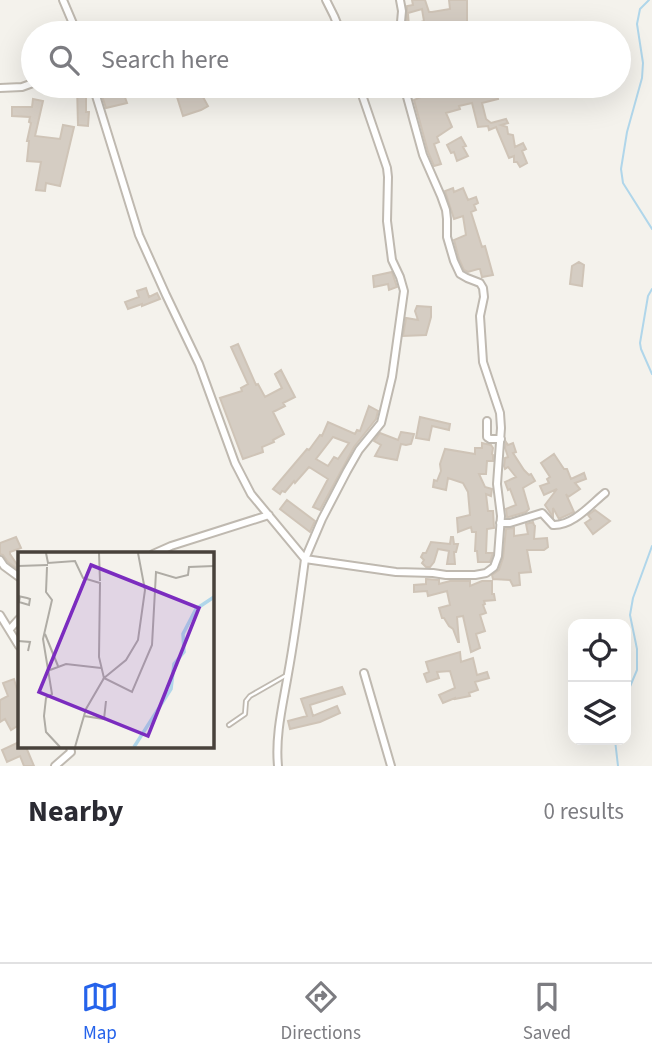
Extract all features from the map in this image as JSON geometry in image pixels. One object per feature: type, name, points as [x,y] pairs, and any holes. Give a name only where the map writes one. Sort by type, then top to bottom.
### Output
[{"type":"street","points":[[63,0],[72,21]]},
{"type":"street","points":[[326,0],[336,21]]},
{"type":"street","points":[[400,0],[401,21]]},
{"type":"street","points":[[0,88],[21,87]]},
{"type":"street","points":[[97,98],[139,234],[199,363],[235,463],[251,494],[305,559],[396,572],[481,574],[496,564],[498,556],[501,439],[500,413],[483,362],[480,316],[483,288],[480,283],[460,274],[454,261],[447,237],[446,210],[423,155],[407,98]]},
{"type":"street","points":[[278,766],[281,708],[305,559],[321,519],[347,471],[359,450],[381,423],[392,377],[404,291],[391,260],[387,221],[388,172],[363,98]]},
{"type":"street","points":[[488,421],[487,437],[501,439]]},
{"type":"street","points":[[500,523],[510,523],[541,513],[553,525],[561,525],[576,517],[604,493]]},
{"type":"street","points":[[157,552],[269,515]]},
{"type":"street","points":[[0,560],[18,576]]},
{"type":"street","points":[[0,615],[18,644]]},
{"type":"street","points":[[10,629],[18,620]]},
{"type":"street","points":[[364,673],[391,766]]},
{"type":"street","points":[[55,766],[71,752],[70,748]]},
{"type":"lane","points":[[229,724],[244,714],[246,701],[250,696],[288,674]]},
{"type":"building","points":[[412,0],[425,0],[429,12],[432,12],[450,9],[449,0],[467,0],[467,21],[424,21],[422,9],[408,13],[409,21],[406,21],[407,6],[413,5]]},
{"type":"building","points":[[77,98],[86,98],[88,126],[78,125]]},
{"type":"building","points":[[103,98],[125,98],[127,103],[106,108]]},
{"type":"building","points":[[177,98],[204,98],[208,106],[183,116]]},
{"type":"building","points":[[498,98],[482,103],[486,119],[491,123],[506,119],[508,123],[501,125],[507,127],[508,134],[513,135],[515,147],[523,143],[526,149],[522,151],[527,163],[520,167],[514,162],[514,156],[509,158],[496,127],[489,130],[488,126],[478,127],[472,103],[446,113],[452,127],[437,137],[439,142],[434,144],[441,164],[434,166],[414,100]]},
{"type":"building","points":[[33,99],[43,101],[35,136],[60,139],[63,125],[74,127],[60,186],[46,183],[45,191],[36,190],[41,162],[27,161],[30,117],[12,116],[12,107],[32,107]]},
{"type":"building","points":[[461,137],[468,156],[457,161],[454,152],[451,153],[447,145]]},
{"type":"building","points":[[453,188],[454,192],[463,188],[468,200],[476,197],[476,210],[471,212],[493,275],[482,277],[480,269],[468,272],[464,270],[454,240],[466,235],[463,216],[454,219],[445,191]]},
{"type":"building","points":[[579,262],[584,265],[582,286],[570,284],[572,266]]},
{"type":"building","points":[[392,272],[397,287],[389,290],[388,284],[374,287],[373,276]]},
{"type":"building","points":[[146,288],[149,297],[157,293],[160,299],[128,309],[125,302],[139,297],[137,291]]},
{"type":"building","points":[[417,306],[431,307],[426,335],[403,336],[406,318],[418,320],[415,311]]},
{"type":"building","points":[[238,344],[256,385],[258,384],[265,397],[282,388],[275,374],[281,370],[295,397],[273,412],[284,434],[262,447],[263,452],[243,459],[220,398],[242,391],[241,388],[248,384],[231,347]]},
{"type":"building","points":[[369,406],[378,411],[376,419],[354,447],[320,510],[313,507],[328,479],[309,467],[285,492],[280,494],[273,489],[307,449],[322,436],[328,422],[355,434],[357,430],[360,431]],"holes":[[[333,437],[349,443],[338,459],[334,457],[328,466],[316,459]]]},
{"type":"building","points":[[420,417],[450,424],[449,430],[432,426],[429,440],[416,438]]},
{"type":"building","points":[[401,432],[414,434],[411,444],[401,444],[397,460],[375,456],[381,445],[374,441],[380,433],[398,440]]},
{"type":"building","points":[[506,442],[508,445],[513,443],[516,452],[513,453],[535,481],[523,488],[529,509],[509,517],[506,509],[516,505],[505,482],[516,477],[504,466],[505,458],[508,457]]},
{"type":"building","points":[[482,443],[493,448],[493,461],[487,461],[486,474],[479,474],[485,487],[492,489],[491,496],[486,494],[488,511],[493,511],[494,528],[487,529],[486,553],[493,553],[490,562],[478,562],[475,551],[476,532],[472,532],[471,527],[458,532],[457,518],[470,515],[468,492],[463,483],[448,478],[446,490],[433,487],[434,480],[437,481],[441,471],[440,464],[445,449],[475,454],[475,448],[482,448]]},
{"type":"building","points":[[554,454],[564,469],[567,469],[571,479],[584,473],[586,479],[575,483],[580,489],[568,497],[566,494],[574,512],[559,519],[553,508],[553,517],[545,505],[557,489],[544,495],[540,486],[549,483],[547,479],[550,477],[541,463]]},
{"type":"building","points":[[287,500],[315,521],[310,532],[280,509]]},
{"type":"building","points":[[595,510],[610,521],[593,534],[585,523],[591,519],[588,515]]},
{"type":"building","points":[[533,522],[534,539],[547,538],[548,547],[544,550],[527,550],[531,572],[519,573],[520,585],[513,586],[510,580],[493,579],[492,575],[499,570],[503,558],[506,529],[514,528],[514,536],[528,534],[526,524]]},
{"type":"building","points":[[16,537],[21,548],[10,554],[18,566],[16,568],[0,554],[0,543]]},
{"type":"building","points":[[451,537],[454,544],[458,544],[454,552],[455,564],[447,564],[449,551],[438,549],[434,562],[430,567],[426,567],[421,557],[431,542],[450,544]]},
{"type":"building","points":[[426,579],[439,580],[439,584],[470,581],[470,586],[482,581],[492,581],[495,600],[484,601],[486,613],[480,615],[485,631],[476,634],[480,648],[471,652],[463,616],[457,617],[459,642],[453,629],[442,618],[439,608],[450,605],[447,591],[428,596],[427,591],[414,592],[414,585],[426,584]]},
{"type":"building","points":[[460,652],[461,662],[473,658],[477,675],[487,672],[489,678],[475,682],[478,690],[469,693],[470,696],[443,703],[439,695],[455,688],[450,671],[437,672],[439,678],[427,682],[424,674],[429,672],[426,662]]},
{"type":"building","points":[[14,679],[18,693],[18,726],[11,730],[5,719],[0,722],[0,700],[8,696],[3,683]]},
{"type":"building","points":[[342,687],[345,694],[310,705],[313,716],[337,706],[340,713],[320,722],[290,729],[288,721],[307,716],[301,699]]},
{"type":"building","points":[[18,742],[18,748],[26,748],[34,766],[24,766],[20,756],[7,762],[2,750]]},
{"type":"waterway","points":[[649,0],[640,9],[637,24],[643,63],[642,78],[627,132],[621,169],[623,183],[652,229]]},
{"type":"waterway","points":[[652,289],[648,296],[640,343],[652,374]]},
{"type":"waterway","points":[[631,684],[637,670],[637,649],[630,615],[633,598],[652,546]]},
{"type":"waterway","points":[[616,745],[618,766]]}]
